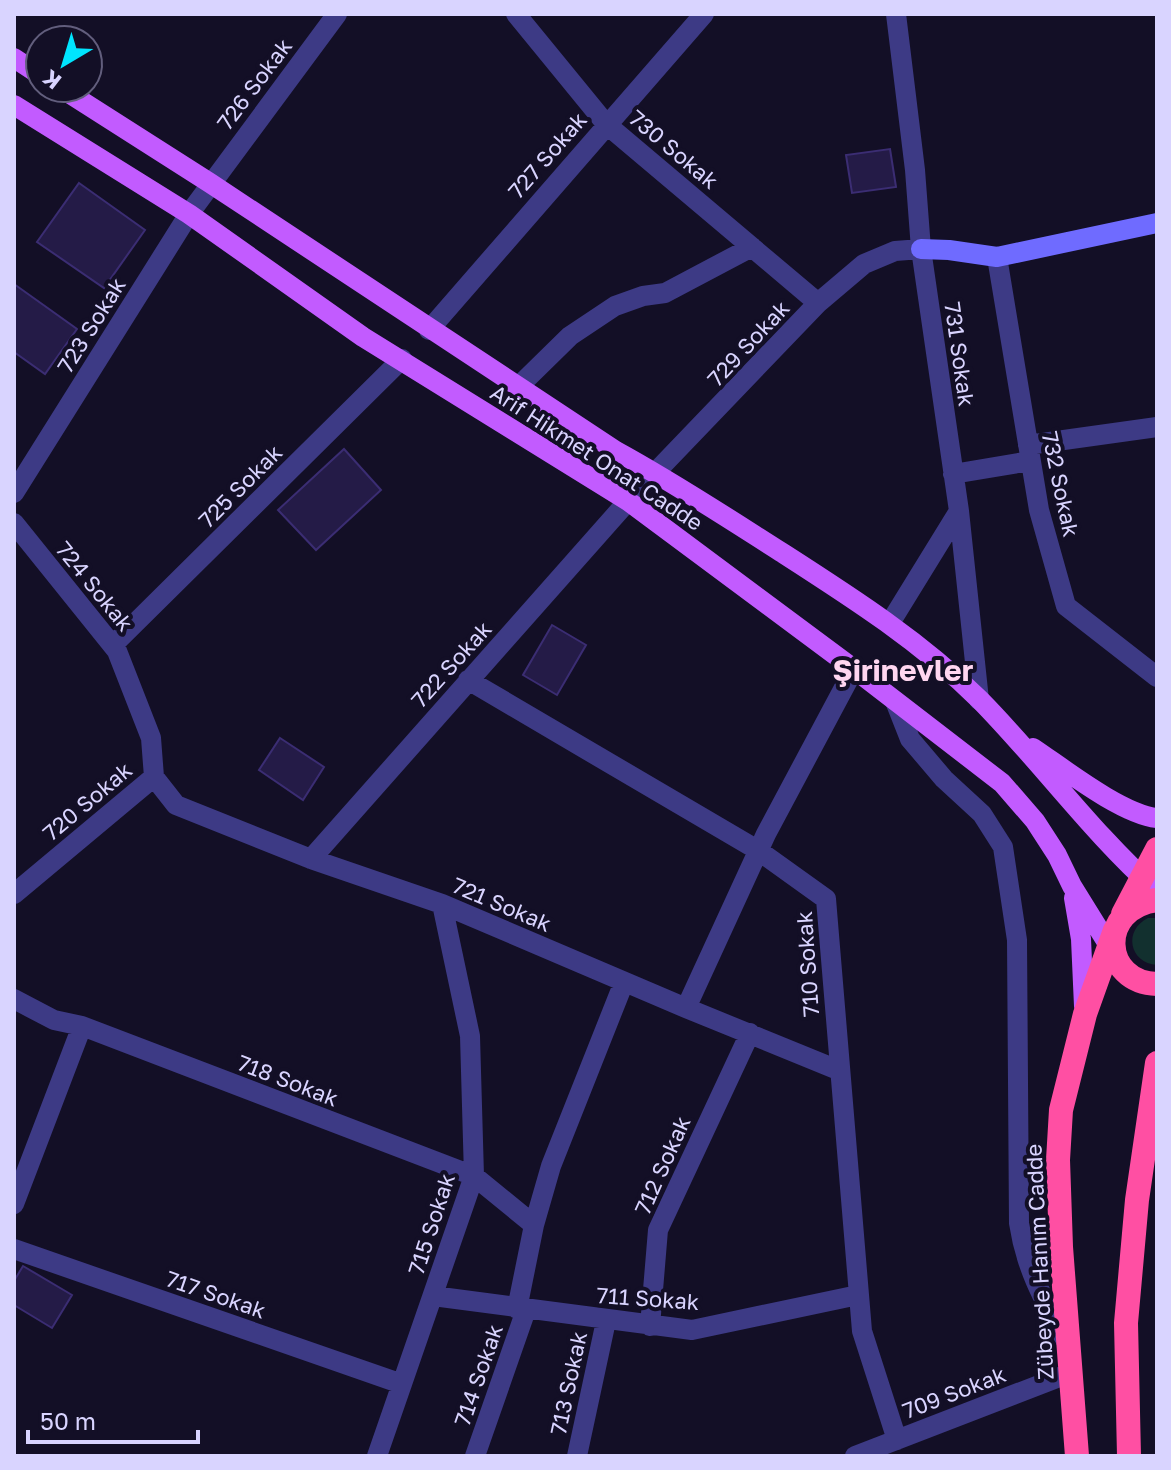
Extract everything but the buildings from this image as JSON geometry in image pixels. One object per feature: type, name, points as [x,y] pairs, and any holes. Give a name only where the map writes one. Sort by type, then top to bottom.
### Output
[{"type":"highway","name":"Zübeyde Hanım Cadde","points":[[1077,1456],[1058,1160],[1061,1110],[1084,1017],[1115,938],[1150,884],[1157,849]]},
{"type":"highway","points":[[1157,900],[1130,908],[1115,938],[1124,970],[1134,979],[1157,984]]},
{"type":"highway","points":[[1129,1456],[1126,1323],[1137,1200],[1157,1063]]},
{"type":"main road","name":"Arif Hikmet Onat Cadde","points":[[86,104],[616,451],[657,473],[890,623],[928,652],[979,700],[1085,820],[1150,884]]},
{"type":"main road","name":"Arif Hikmet Onat Cadde","points":[[14,105],[189,214],[363,337],[628,501],[854,669],[1002,783],[1035,821],[1072,886],[1115,938]]},
{"type":"main road","points":[[1010,733],[1091,788],[1157,818]]},
{"type":"main road","points":[[1072,886],[1081,939],[1084,1017]]},
{"type":"street","name":"726 Sokak","points":[[210,183],[337,14]]},
{"type":"street","name":"730 Sokak","points":[[516,14],[606,124],[818,303]]},
{"type":"street","name":"727 Sokak","points":[[429,330],[704,14]]},
{"type":"street","name":"731 Sokak","points":[[896,14],[921,249],[959,511],[979,700]]},
{"type":"street","name":"723 Sokak","points":[[14,493],[210,183]]},
{"type":"street","points":[[921,249],[997,257],[1157,223]]},
{"type":"street","points":[[518,387],[570,336],[615,306],[643,296],[665,293],[752,247]]},
{"type":"street","name":"729 Sokak","points":[[628,501],[818,303],[864,264],[895,251],[921,249]]},
{"type":"street","name":"732 Sokak","points":[[997,257],[1039,510],[1066,606],[1157,677]]},
{"type":"street","name":"725 Sokak","points":[[113,645],[402,359]]},
{"type":"street","points":[[953,474],[1029,453],[1157,427]]},
{"type":"street","name":"722 Sokak","points":[[311,859],[628,501]]},
{"type":"street","points":[[890,623],[959,511]]},
{"type":"street","name":"724 Sokak","points":[[14,523],[113,645],[151,738],[154,777]]},
{"type":"street","points":[[686,1008],[759,851],[854,669]]},
{"type":"street","name":"710 Sokak","points":[[468,680],[759,851],[826,899],[862,1331],[897,1440]]},
{"type":"street","points":[[895,701],[910,739],[944,779],[982,814],[1003,847],[1017,940],[1019,1223],[1023,1253],[1034,1281],[1068,1344]]},
{"type":"street","name":"721 Sokak","points":[[154,777],[176,805],[311,859],[442,904],[838,1070]]},
{"type":"street","name":"720 Sokak","points":[[14,894],[154,777]]},
{"type":"street","name":"715 Sokak","points":[[377,1456],[474,1176],[470,1036],[442,904]]},
{"type":"street","name":"714 Sokak","points":[[475,1456],[521,1309],[534,1225],[551,1166],[624,982]]},
{"type":"street","name":"718 Sokak","points":[[14,999],[54,1020],[82,1026],[474,1176],[534,1225]]},
{"type":"street","points":[[14,1204],[82,1026]]},
{"type":"street","name":"712 Sokak","points":[[650,1326],[658,1230],[750,1033]]},
{"type":"street","name":"717 Sokak","points":[[14,1249],[402,1384]]},
{"type":"street","name":"711 Sokak","points":[[433,1296],[692,1330],[858,1295]]},
{"type":"street","name":"713 Sokak","points":[[577,1456],[606,1321]]},
{"type":"street","name":"709 Sokak","points":[[855,1456],[1070,1373]]},
{"type":"green space","points":[[1148,918],[1157,918],[1157,965],[1140,958],[1133,945],[1135,930]]},
{"type":"district","name":"Şirinevler","points":[[903,670]]}]
